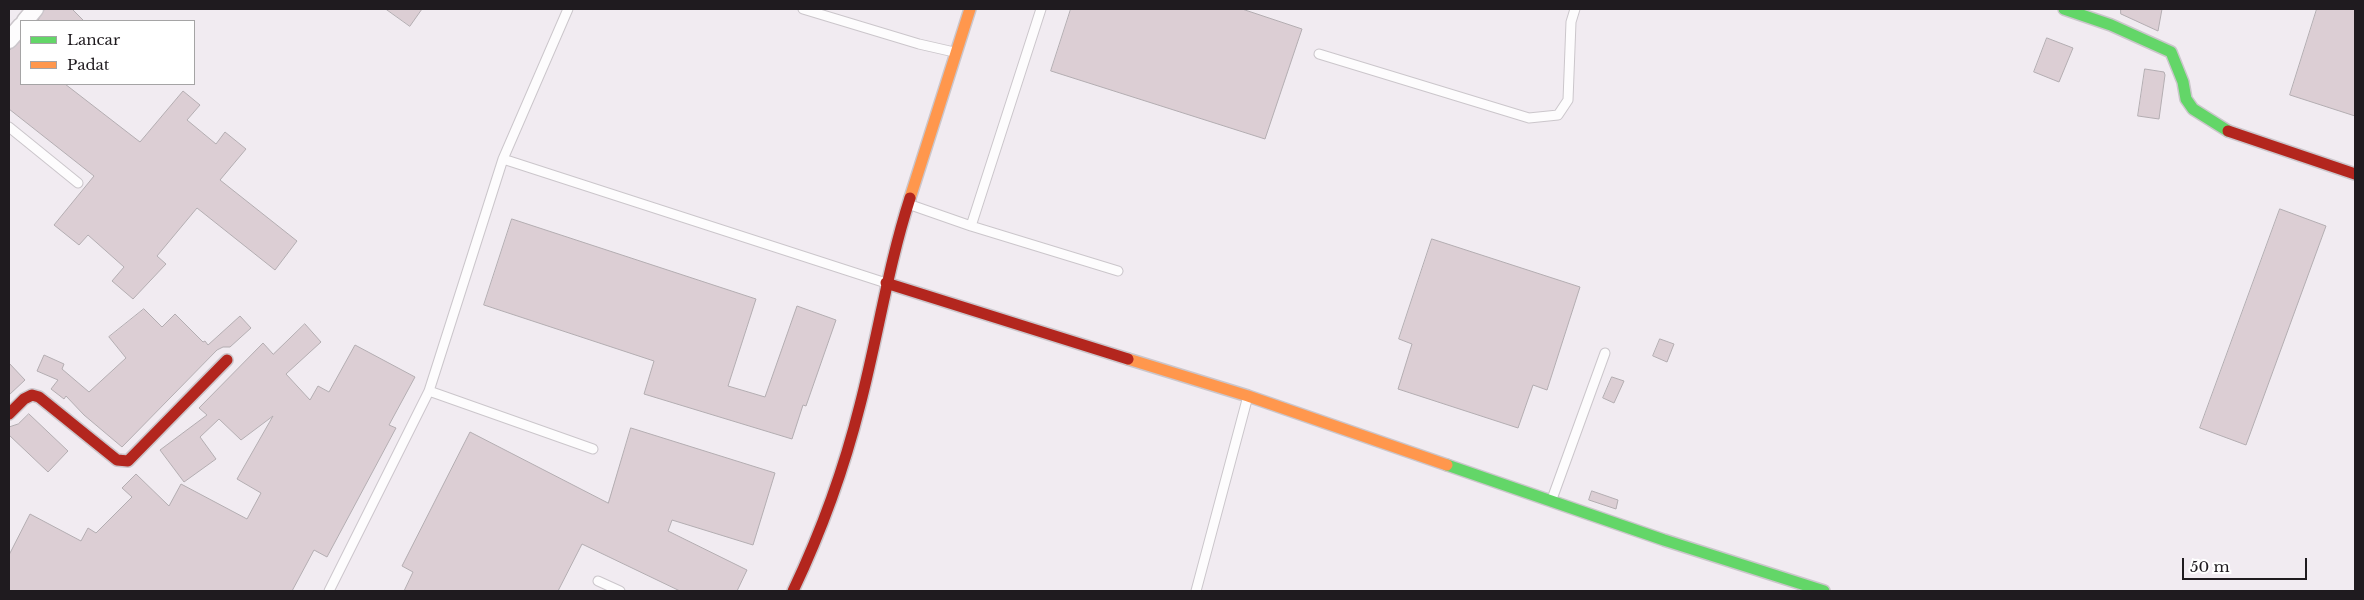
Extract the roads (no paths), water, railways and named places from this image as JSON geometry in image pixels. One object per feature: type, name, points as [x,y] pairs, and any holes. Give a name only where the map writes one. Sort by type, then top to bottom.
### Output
[{"type":"street","points":[[26,20],[35,9]]},
{"type":"street","points":[[794,591],[818,538],[860,406],[886,283],[908,204],[970,9]]},
{"type":"street","points":[[2064,9],[2111,24],[2170,52],[2181,76],[2186,99],[2193,109],[2214,124],[2230,132],[2355,174]]},
{"type":"street","points":[[9,40],[20,27]]},
{"type":"street","points":[[886,283],[1248,396],[1552,499],[1664,540],[1824,591]]},
{"type":"street","points":[[9,414],[24,399],[32,395],[39,397],[117,460],[128,462],[227,360]]},
{"type":"lane","points":[[330,591],[429,391],[503,160],[568,9]]},
{"type":"lane","points":[[803,9],[919,44],[957,53]]},
{"type":"lane","points":[[971,226],[1041,9]]},
{"type":"lane","points":[[1318,54],[1529,118],[1558,115],[1568,100],[1571,22],[1575,9]]},
{"type":"lane","points":[[9,127],[78,183]]},
{"type":"lane","points":[[503,160],[886,283]]},
{"type":"lane","points":[[908,204],[971,226],[1118,271]]},
{"type":"lane","points":[[1552,499],[1604,353]]},
{"type":"lane","points":[[429,391],[593,449]]},
{"type":"lane","points":[[1196,591],[1248,396]]},
{"type":"lane","points":[[598,581],[620,591]]}]
